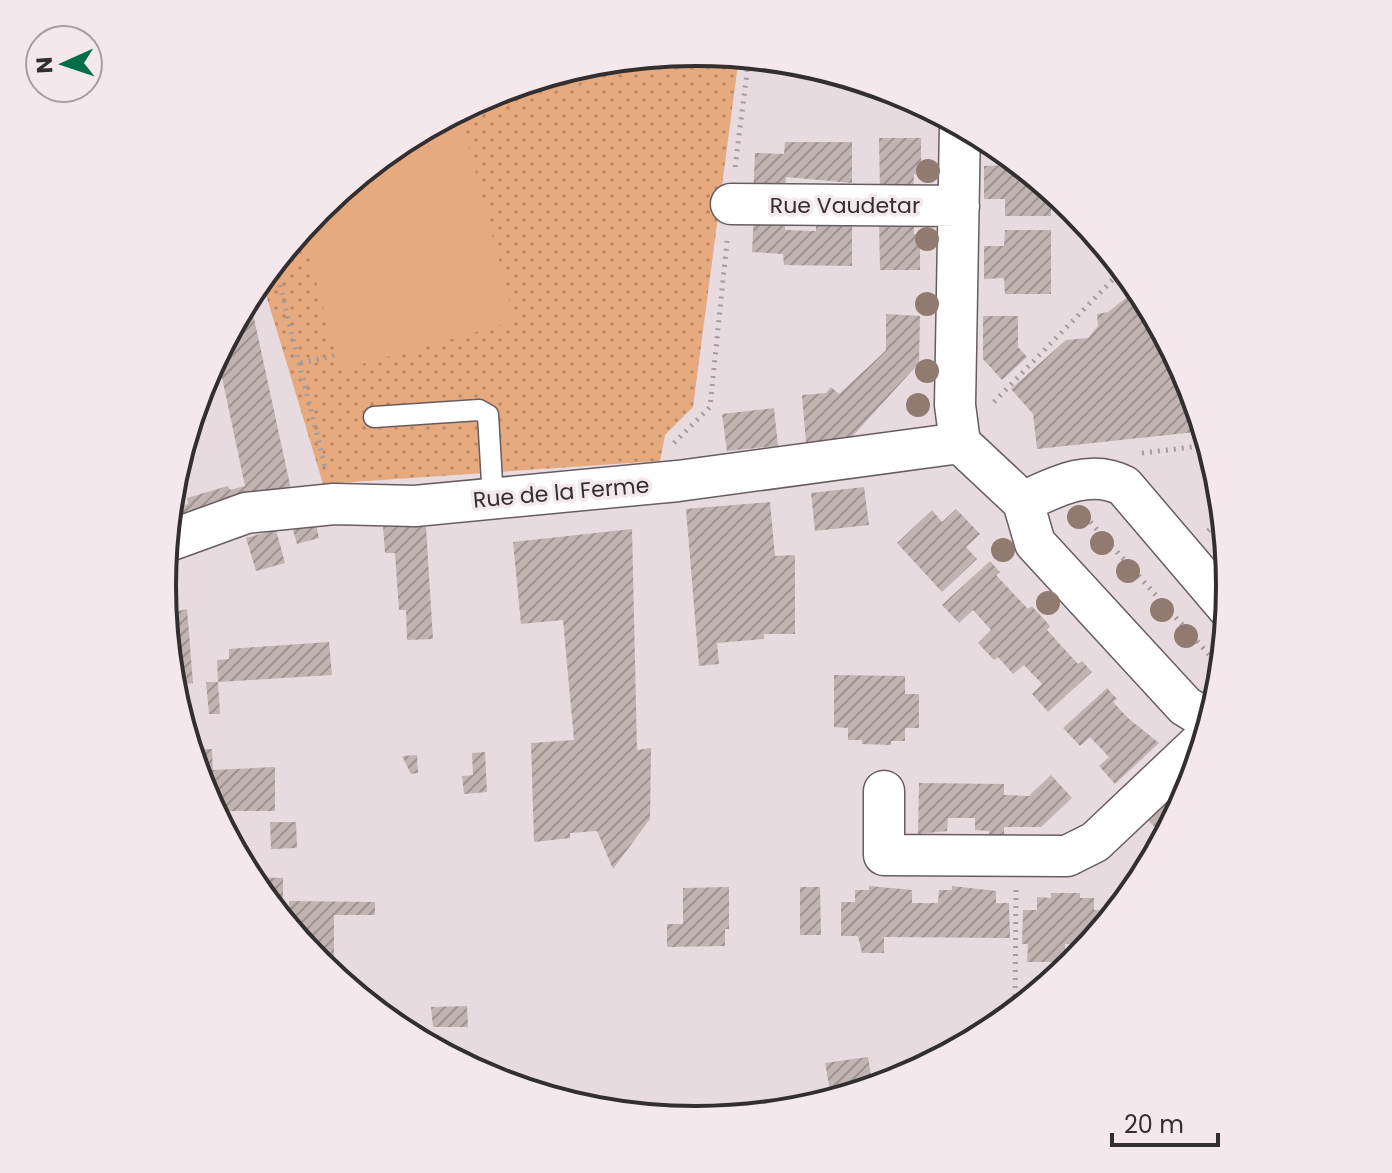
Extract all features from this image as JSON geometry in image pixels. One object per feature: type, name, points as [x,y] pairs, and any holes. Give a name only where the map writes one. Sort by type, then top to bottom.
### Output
[{"type":"street","points":[[960,138],[958,424],[1023,502],[1035,543],[1199,720]]},
{"type":"street","name":"Rue Vaudetar","points":[[731,204],[959,206]]},
{"type":"street","name":"Rue de la Ferme","points":[[178,538],[246,513],[334,504],[415,506],[678,481],[958,424]]},
{"type":"street","points":[[1023,502],[1070,481],[1111,479],[1124,486],[1216,594]]},
{"type":"street","points":[[884,791],[884,855],[1067,856],[1095,842],[1197,726]]},
{"type":"lane","points":[[374,417],[479,410],[488,415],[493,499]]},
{"type":"path","points":[[678,481],[674,443],[710,407],[748,69]]},
{"type":"path","points":[[278,277],[334,504]]},
{"type":"path","points":[[958,424],[989,407],[1115,278]]},
{"type":"path","points":[[301,363],[336,355]]},
{"type":"path","points":[[1070,481],[1086,518],[1211,657]]},
{"type":"path","points":[[1017,857],[1018,995]]},
{"type":"shaded area","points":[[696,66],[737,68],[693,407],[665,435],[660,461],[323,484],[266,293],[328,218],[379,174],[436,136],[529,94],[628,70]]},
{"type":"shaded area","points":[[462,122],[515,321],[340,370],[306,242],[328,218],[379,174]]},
{"type":"building","points":[[879,138],[921,138],[921,175],[914,174],[913,191],[880,190]]},
{"type":"building","points":[[785,142],[852,142],[852,183],[786,177],[785,196],[753,195],[755,153],[784,154]]},
{"type":"building","points":[[1001,165],[1013,174],[1051,206],[1051,216],[1005,216],[1005,199],[984,199],[984,166]]},
{"type":"building","points":[[785,213],[785,230],[816,231],[816,226],[852,226],[852,266],[784,265],[783,254],[752,252],[754,214]]},
{"type":"building","points":[[914,218],[914,234],[920,234],[920,270],[880,270],[879,222]]},
{"type":"building","points":[[1005,230],[1051,230],[1051,294],[1005,294],[1004,278],[984,279],[984,246],[1004,246]]},
{"type":"building","points":[[1128,296],[1163,356],[1193,432],[1037,449],[1033,414],[1011,389],[1066,340],[1088,338],[1098,326],[1097,314],[1108,312]]},
{"type":"building","points":[[253,313],[292,494],[180,524],[182,505],[188,504],[187,498],[228,486],[230,490],[245,486],[221,373]]},
{"type":"building","points":[[886,314],[920,316],[919,363],[850,439],[806,443],[802,395],[826,393],[831,387],[839,394],[878,358],[886,350]]},
{"type":"building","points":[[983,316],[1018,316],[1018,347],[1027,357],[1002,380],[983,359]]},
{"type":"building","points":[[774,408],[778,446],[727,451],[722,414]]},
{"type":"building","points":[[864,487],[869,525],[815,531],[811,493]]},
{"type":"building","points":[[770,502],[775,556],[795,555],[795,634],[764,634],[764,639],[717,643],[719,664],[699,666],[686,509]]},
{"type":"building","points":[[956,509],[980,534],[966,547],[977,559],[942,592],[897,543],[932,510],[942,522]]},
{"type":"building","points":[[316,525],[319,538],[297,544],[292,527]]},
{"type":"building","points":[[383,526],[426,527],[433,639],[407,640],[406,610],[399,610],[395,553],[385,553]]},
{"type":"building","points":[[632,529],[637,750],[651,748],[650,819],[613,869],[597,831],[570,833],[570,838],[534,842],[531,743],[574,740],[563,620],[521,624],[513,542]]},
{"type":"building","points":[[276,530],[285,563],[256,571],[246,538]]},
{"type":"building","points":[[990,561],[1000,572],[996,575],[1028,609],[1032,606],[1050,626],[1047,630],[1078,664],[1082,661],[1092,672],[1048,712],[1032,694],[1042,684],[1024,665],[1013,674],[998,657],[994,660],[978,643],[991,630],[973,610],[959,623],[942,605]]},
{"type":"building","points":[[187,609],[193,683],[185,684],[177,611]]},
{"type":"building","points":[[329,642],[332,675],[218,682],[217,660],[229,659],[229,649]]},
{"type":"building","points":[[834,675],[905,676],[905,694],[919,694],[919,728],[905,728],[905,741],[891,741],[891,745],[848,740],[848,728],[834,727]]},
{"type":"building","points":[[206,682],[218,682],[220,714],[209,714]]},
{"type":"building","points":[[1107,688],[1117,699],[1113,702],[1129,719],[1159,743],[1115,784],[1099,766],[1109,757],[1090,737],[1080,746],[1063,728]]},
{"type":"building","points":[[201,749],[212,749],[213,770],[275,767],[275,811],[226,811]]},
{"type":"building","points":[[485,752],[487,792],[464,794],[462,776],[473,775],[472,753]]},
{"type":"building","points":[[417,755],[418,773],[411,774],[402,756]]},
{"type":"building","points":[[1051,775],[1072,798],[1041,827],[1004,827],[1004,835],[989,835],[989,831],[975,830],[975,818],[948,818],[947,831],[918,834],[919,783],[1004,784],[1004,795],[1029,796]]},
{"type":"building","points":[[1173,796],[1157,829],[1147,819]]},
{"type":"building","points":[[270,822],[296,822],[297,848],[271,849]]},
{"type":"building","points":[[264,877],[283,878],[283,903]]},
{"type":"building","points":[[869,886],[912,890],[912,903],[938,903],[939,890],[952,890],[952,886],[996,891],[996,903],[1009,903],[1010,938],[884,937],[884,953],[862,953],[858,936],[841,936],[841,902],[855,902],[855,890],[869,890]]},
{"type":"building","points":[[729,887],[729,929],[725,929],[725,946],[667,947],[667,924],[683,924],[683,888]]},
{"type":"building","points":[[800,887],[820,887],[821,935],[800,935]]},
{"type":"building","points":[[1051,893],[1080,893],[1080,898],[1094,898],[1094,910],[1103,910],[1074,944],[1065,944],[1065,954],[1056,962],[1027,962],[1028,944],[1022,944],[1023,910],[1037,910],[1037,897],[1051,898]]},
{"type":"building","points":[[289,901],[375,902],[375,915],[334,915],[334,956],[328,955],[289,910]]},
{"type":"building","points":[[467,1006],[468,1027],[433,1027],[431,1007]]},
{"type":"building","points":[[868,1057],[871,1076],[830,1089],[825,1063]]}]
